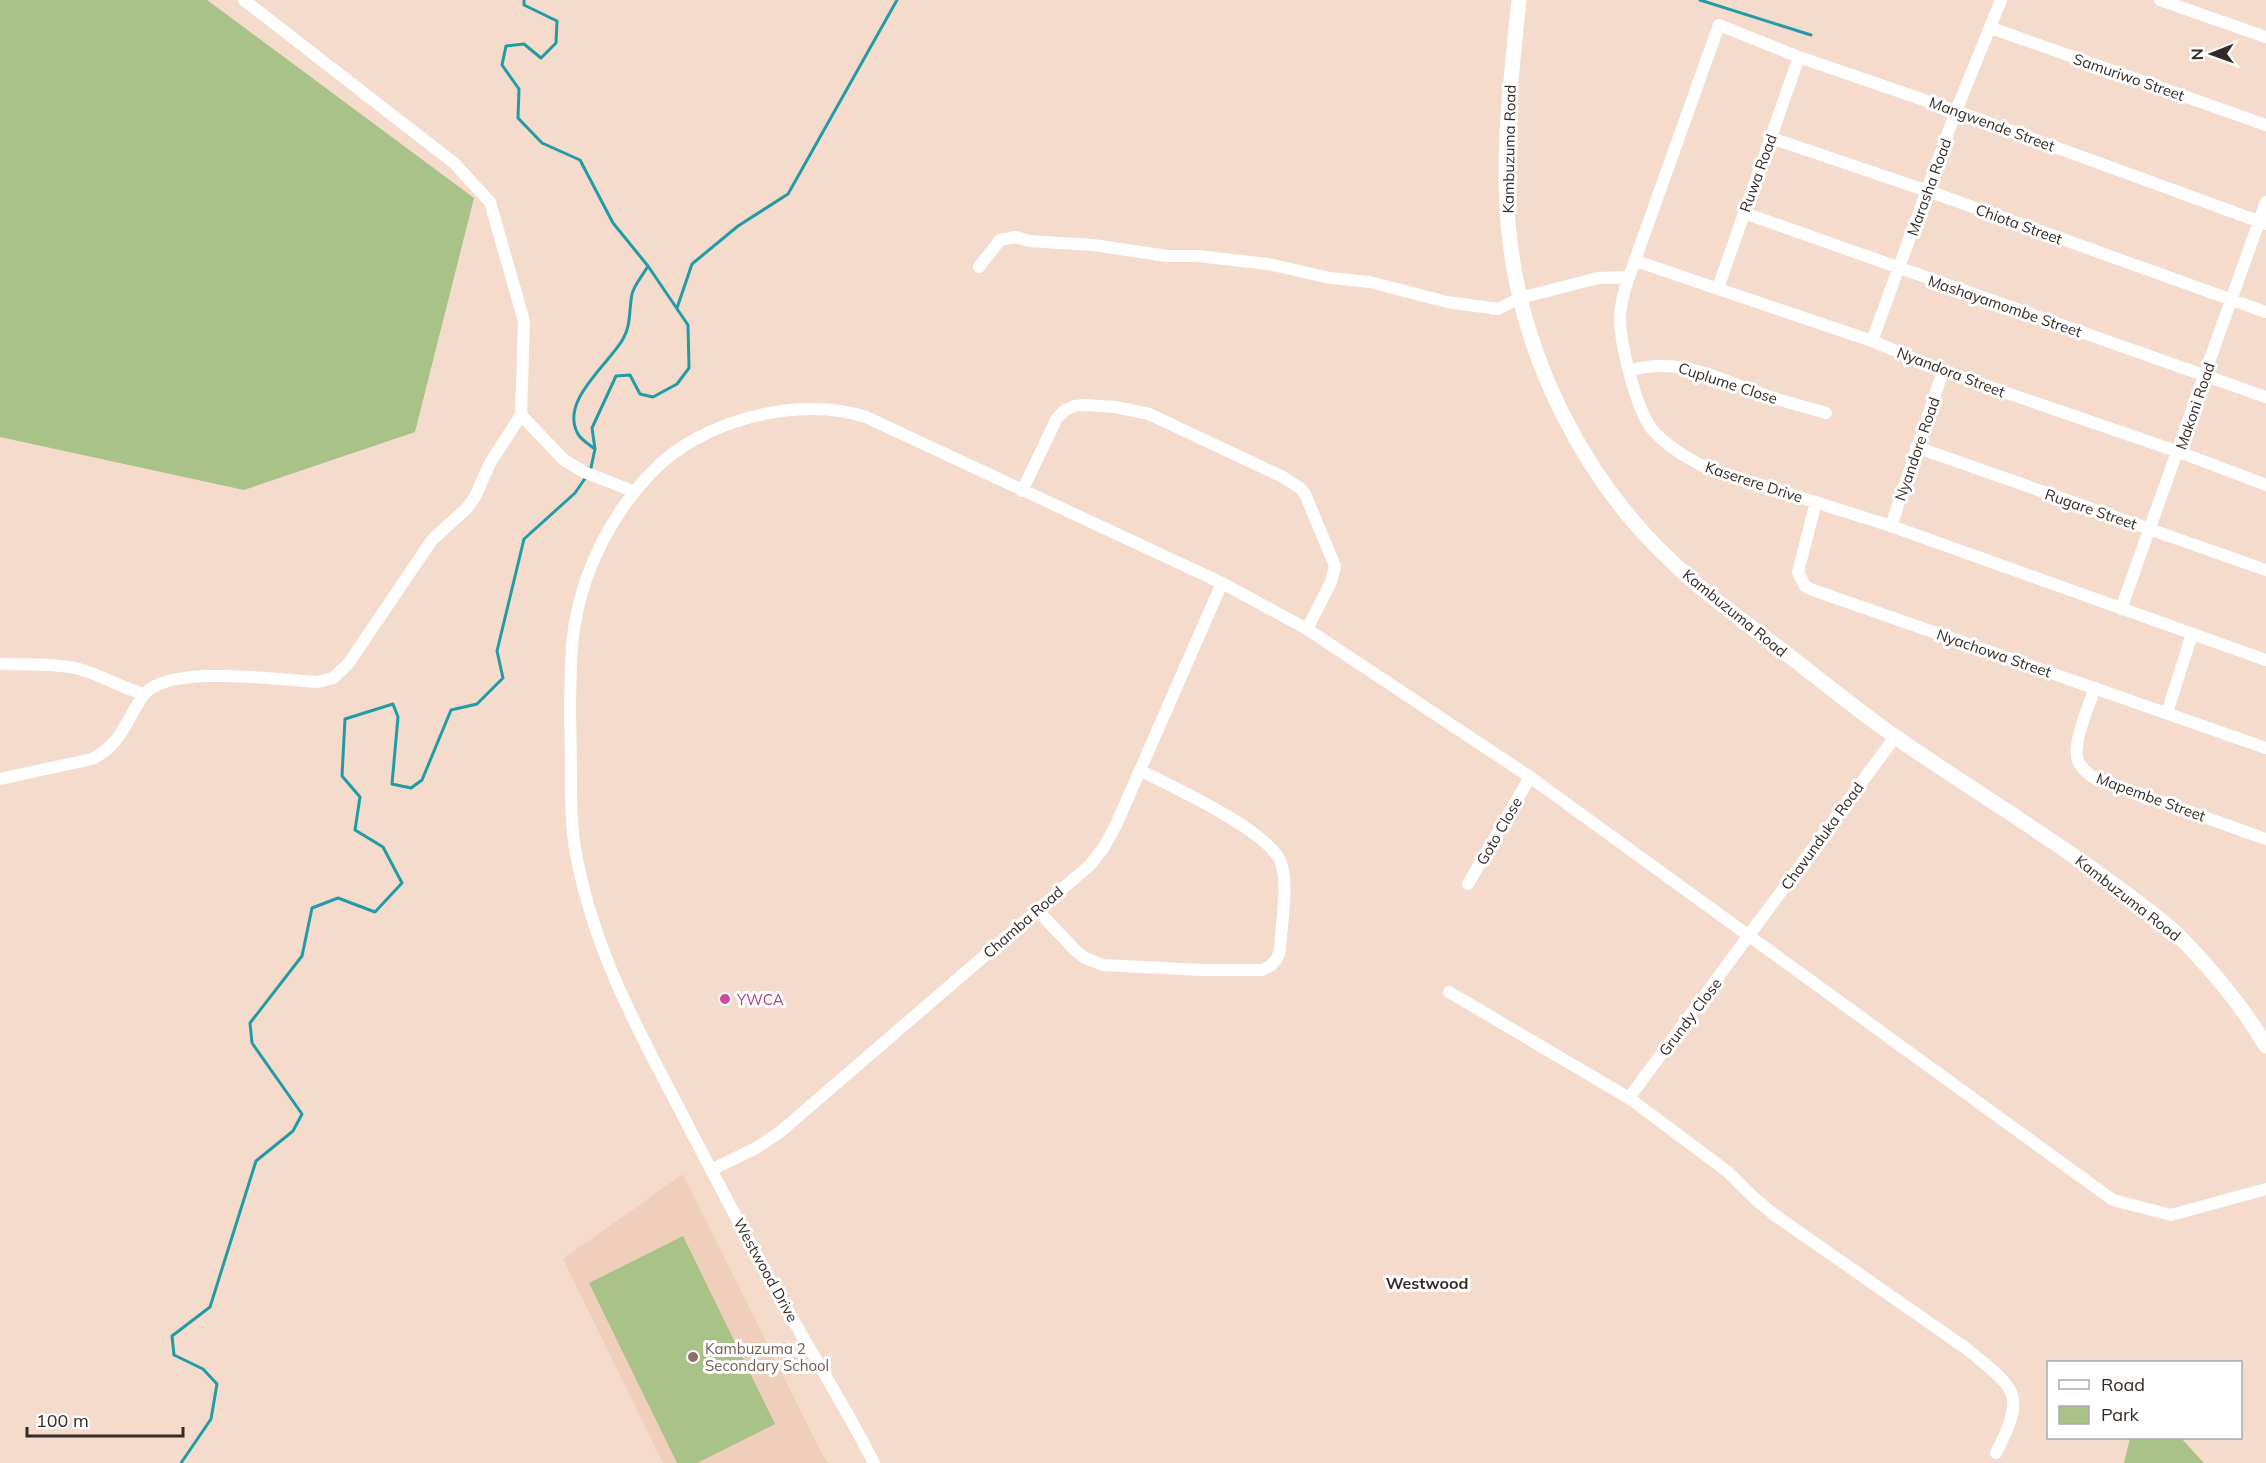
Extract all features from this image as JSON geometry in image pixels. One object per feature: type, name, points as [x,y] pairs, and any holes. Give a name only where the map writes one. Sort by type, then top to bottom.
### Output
[{"type":"main road","name":"Kambuzuma Road","points":[[1519,0],[1511,80],[1506,172],[1509,242],[1520,298],[1532,339],[1547,379],[1585,457],[1623,510],[1667,558],[1710,596],[1894,737],[2108,879],[2178,935],[2238,1003],[2266,1046]]},
{"type":"street","points":[[0,779],[92,759],[104,753],[114,745],[144,694],[161,682],[180,677],[317,682],[333,678],[348,664],[384,614],[432,540],[467,508],[475,497],[490,463],[520,415],[524,321],[490,202],[454,163],[244,0]]},
{"type":"street","name":"Marasha Road","points":[[1872,341],[1956,111],[2001,0]]},
{"type":"street","points":[[2160,0],[2266,37]]},
{"type":"street","name":"Mangwende Street","points":[[1719,25],[1799,57],[1956,111],[2263,223]]},
{"type":"street","name":"Kaserere Drive","points":[[1719,25],[1701,70],[1621,304],[1620,319],[1629,371],[1650,426],[1673,449],[1707,468],[1891,526],[2266,660]]},
{"type":"street","name":"Samuriwo Street","points":[[1991,28],[2266,126]]},
{"type":"street","name":"Ruwa Road","points":[[1718,288],[1799,57]]},
{"type":"street","name":"Chiota Street","points":[[1771,138],[1928,191],[2266,312]]},
{"type":"street","name":"Makoni Road","points":[[2121,609],[2179,452],[2231,301],[2263,223],[2266,202]]},
{"type":"street","name":"Mashayamombe Street","points":[[1744,213],[2266,397]]},
{"type":"street","points":[[979,267],[1000,240],[1016,237],[1029,241],[1094,245],[1167,256],[1197,256],[1268,264],[1330,278],[1370,282],[1447,302],[1498,309],[1520,298],[1598,278],[1629,277]]},
{"type":"street","name":"Nyandora Street","points":[[1636,261],[1872,341],[1943,371],[2179,452],[2266,485]]},
{"type":"street","name":"Cuplume Close","points":[[1629,371],[1659,364],[1682,367],[1826,413]]},
{"type":"street","name":"Nyandore Road","points":[[1891,526],[1943,371]]},
{"type":"street","points":[[1022,491],[1058,418],[1064,411],[1074,406],[1084,405],[1115,407],[1149,414],[1283,477],[1305,494],[1335,566],[1331,582],[1307,629]]},
{"type":"street","name":"Westwood Drive","points":[[874,1463],[781,1299],[621,997],[589,911],[573,831],[571,656],[579,604],[592,565],[604,539],[633,491],[659,464],[710,432],[758,416],[816,408],[842,410],[866,417],[1222,583],[1307,629],[1530,777],[2113,1200],[2171,1215],[2266,1189]]},
{"type":"street","points":[[520,415],[557,454],[584,472],[633,491]]},
{"type":"street","name":"Rugare Street","points":[[1916,447],[2266,570]]},
{"type":"street","name":"Nyachowa Street","points":[[1816,502],[1798,572],[1805,586],[2266,748]]},
{"type":"street","name":"Chamba Road","points":[[711,1170],[756,1148],[780,1132],[1090,865],[1104,847],[1141,771],[1222,583]]},
{"type":"street","points":[[2167,713],[2192,634]]},
{"type":"street","points":[[0,664],[70,667],[144,694]]},
{"type":"street","name":"Mapembe Street","points":[[2095,688],[2082,723],[2076,755],[2084,770],[2092,777],[2266,839]]},
{"type":"street","name":"Chavunduka Road","points":[[1750,935],[1894,737]]},
{"type":"street","points":[[1038,911],[1077,952],[1094,963],[1103,965],[1202,970],[1262,970],[1277,959],[1280,950],[1284,881],[1281,861],[1275,851],[1223,814],[1141,771]]},
{"type":"street","name":"Goto Close","points":[[1467,884],[1530,777]]},
{"type":"street","name":"Grundy Close","points":[[1629,1098],[1750,935]]},
{"type":"street","points":[[1449,992],[1629,1098],[1728,1172],[1776,1216],[1967,1349],[1995,1372],[2009,1386],[2014,1401],[2013,1416],[1996,1453]]},
{"type":"shaded area","name":"Kambuzuma 2 Secondary School","points":[[683,1174],[823,1456],[829,1463],[663,1463],[563,1259]]},
{"type":"green space","points":[[0,0],[207,0],[474,198],[415,432],[244,490],[0,437]]},
{"type":"green space","points":[[683,1236],[775,1424],[697,1463],[677,1463],[589,1283]]},
{"type":"green space","points":[[2130,1439],[2182,1439],[2204,1463],[2124,1463]]},
{"type":"waterway","points":[[524,0],[524,5],[557,21],[556,43],[541,58],[524,44],[506,46],[502,65],[519,89],[518,118],[542,143],[580,160],[613,223],[648,266],[688,325],[689,368],[677,384],[653,397],[640,394],[630,375],[616,376],[592,428],[595,449],[590,472]]},
{"type":"waterway","points":[[677,308],[692,264],[738,226],[788,194],[897,0]]},
{"type":"waterway","points":[[1700,0],[1811,35]]},
{"type":"waterway","points":[[595,449],[578,434],[574,421],[575,409],[588,384],[626,334],[633,291],[648,266]]},
{"type":"waterway","points":[[181,1463],[211,1419],[217,1384],[203,1369],[174,1355],[172,1336],[210,1307],[256,1161],[293,1131],[302,1114],[252,1043],[250,1023],[302,956],[312,908],[338,898],[375,912],[402,883],[383,847],[355,830],[360,797],[342,776],[345,719],[393,704],[398,717],[392,784],[411,788],[422,780],[451,710],[477,704],[503,678],[497,651],[524,539],[575,493],[586,477]]},
{"type":"place","name":"YWCA","points":[[725,999]]},
{"type":"place","name":"Kambuzuma 2 Secondary School","points":[[693,1357]]},
{"type":"district","name":"Westwood","points":[[1427,1283]]}]
